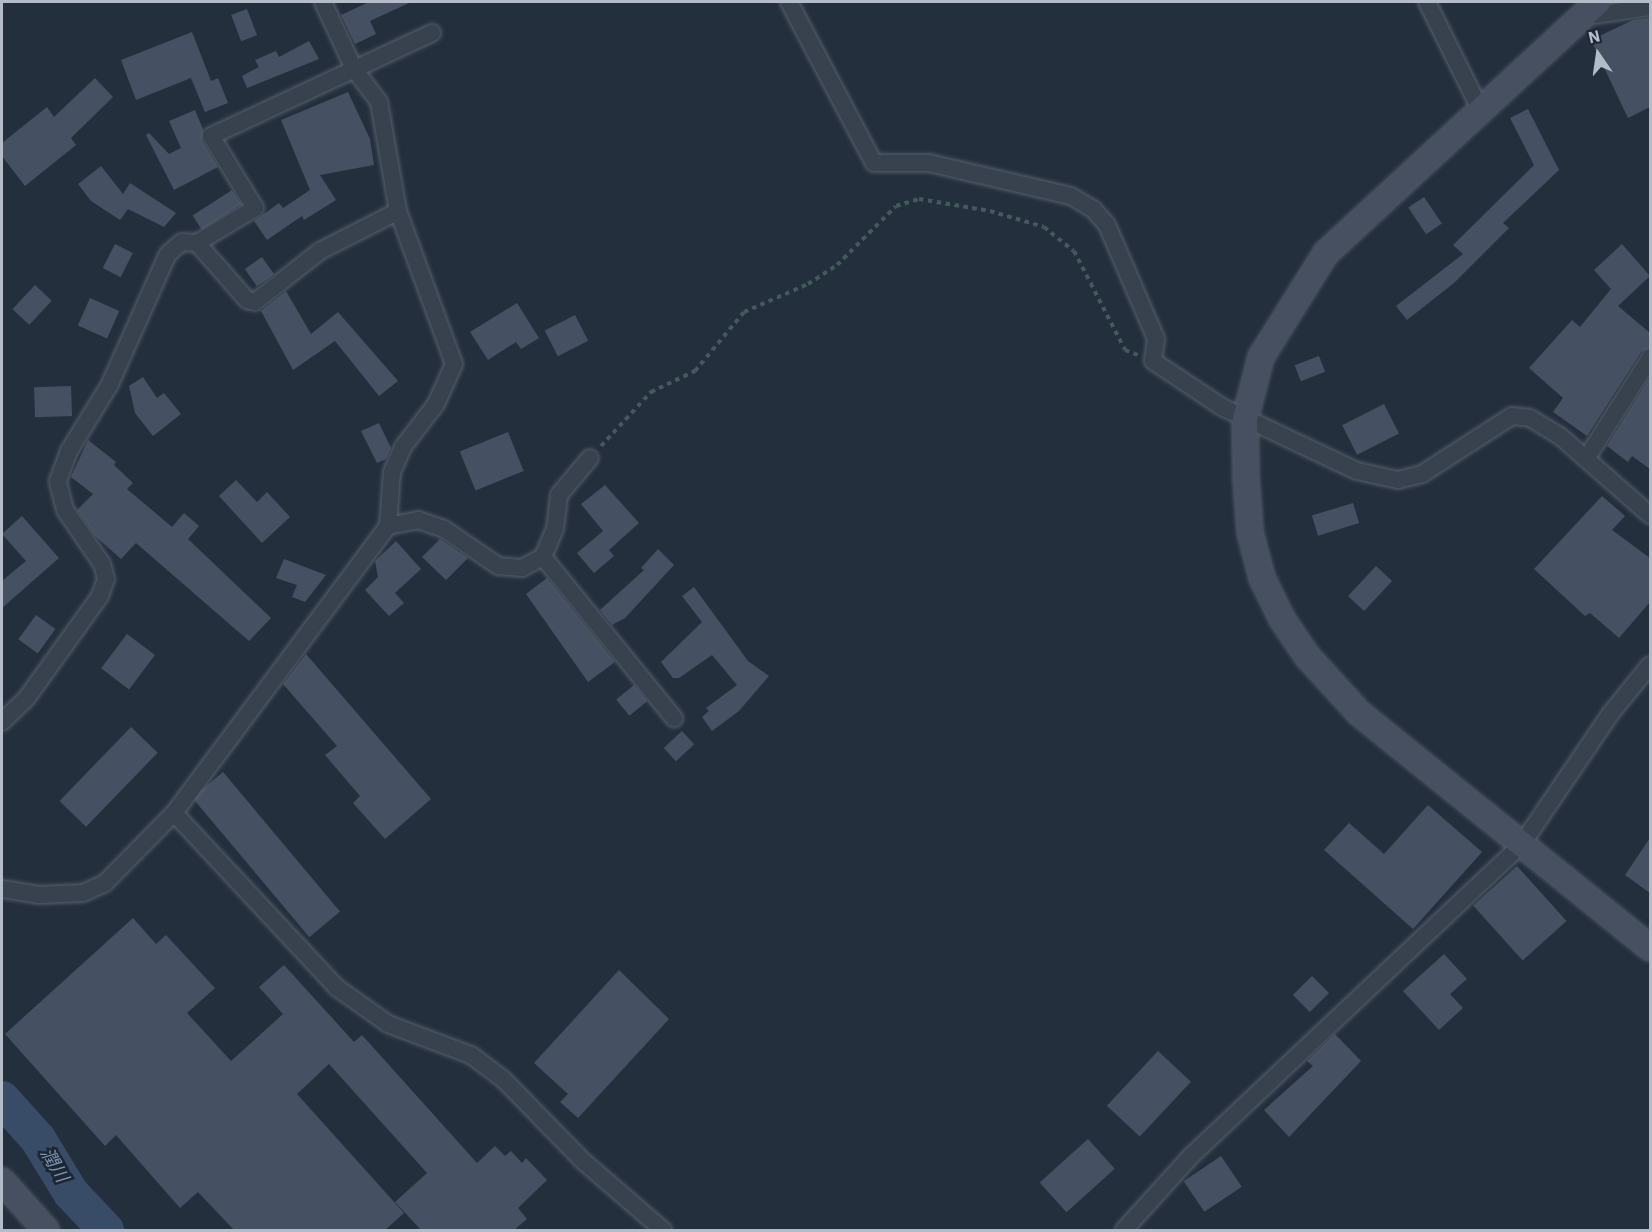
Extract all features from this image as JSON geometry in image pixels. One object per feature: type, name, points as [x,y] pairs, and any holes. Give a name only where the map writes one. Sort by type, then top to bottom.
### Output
[{"type":"street","points":[[2,889],[38,895],[83,893],[105,883],[174,813],[388,526],[392,472],[403,447],[436,404],[454,364],[398,211],[379,102],[354,69],[323,2]]},
{"type":"street","points":[[789,2],[874,163],[929,163],[1071,196],[1093,209],[1107,225],[1156,339],[1153,362],[1245,419],[1358,471],[1398,480],[1422,474],[1512,416],[1530,418],[1560,436],[1650,515]]},
{"type":"street","points":[[1427,2],[1480,111]]},
{"type":"street","points":[[1650,7],[1590,9],[1326,254],[1261,357],[1245,419],[1250,532],[1262,578],[1282,619],[1307,656],[1359,713],[1650,948]]},
{"type":"street","points":[[2,722],[26,699],[100,596],[106,579],[102,564],[65,510],[58,481],[69,451],[110,384],[168,254],[182,242],[197,243],[255,208],[211,136],[432,33]]},
{"type":"street","points":[[197,243],[247,300],[255,302],[320,251],[398,211]]},
{"type":"street","points":[[1586,459],[1650,358]]},
{"type":"street","points":[[388,526],[418,520],[444,529],[498,566],[522,568],[543,557],[555,529],[559,495],[590,458]]},
{"type":"street","points":[[543,557],[674,718]]},
{"type":"street","points":[[1124,1230],[1191,1156],[1522,844],[1611,713],[1650,664]]},
{"type":"street","points":[[174,813],[336,987],[388,1024],[471,1055],[502,1079],[583,1161],[663,1230]]},
{"type":"street","points":[[2,1182],[46,1230]]},
{"type":"path","points":[[590,458],[651,392],[695,371],[744,312],[808,284],[837,265],[896,206],[919,199],[990,211],[1044,227],[1074,250],[1125,350],[1153,362]]},
{"type":"building","points":[[369,2],[411,2],[370,21],[376,34],[355,44],[341,15]]},
{"type":"building","points":[[247,9],[257,35],[241,41],[231,15]]},
{"type":"building","points":[[1650,18],[1650,107],[1628,118],[1591,40],[1633,20]]},
{"type":"building","points":[[192,32],[211,81],[218,78],[228,103],[205,112],[191,78],[136,100],[121,60]]},
{"type":"building","points":[[309,41],[319,59],[247,88],[242,76],[259,67],[255,60],[276,51],[279,57]]},
{"type":"building","points":[[95,78],[113,97],[71,138],[76,145],[25,186],[2,156],[2,143],[47,107],[54,117]]},
{"type":"building","points":[[348,92],[370,139],[374,165],[320,175],[336,200],[304,220],[302,216],[267,240],[254,221],[279,203],[283,208],[310,190],[281,120]]},
{"type":"building","points":[[1528,109],[1559,170],[1503,223],[1509,228],[1454,283],[1407,320],[1396,306],[1463,254],[1453,245],[1534,165],[1510,118]]},
{"type":"building","points":[[195,110],[203,129],[202,141],[218,167],[174,190],[146,135],[149,133],[169,154],[181,148],[169,121]]},
{"type":"building","points":[[101,166],[123,194],[130,183],[176,213],[164,227],[128,209],[120,220],[91,201],[78,184]]},
{"type":"building","points":[[232,190],[241,204],[202,230],[193,216]]},
{"type":"building","points":[[1424,197],[1442,224],[1426,234],[1408,208]]},
{"type":"building","points":[[115,244],[133,253],[121,277],[103,268]]},
{"type":"building","points":[[1622,244],[1650,276],[1618,306],[1650,333],[1650,348],[1641,352],[1587,436],[1553,412],[1563,398],[1529,368],[1572,320],[1580,327],[1611,289],[1594,270]]},
{"type":"building","points":[[262,257],[274,274],[257,286],[245,269]]},
{"type":"building","points":[[35,285],[52,301],[29,325],[12,309]]},
{"type":"building","points":[[286,291],[311,334],[338,312],[398,381],[379,396],[335,341],[293,370],[261,311]]},
{"type":"building","points":[[90,298],[119,311],[107,338],[78,325]]},
{"type":"building","points":[[517,303],[539,338],[521,349],[516,342],[488,360],[470,332]]},
{"type":"building","points":[[575,315],[588,341],[558,356],[545,330]]},
{"type":"building","points":[[1319,356],[1325,372],[1301,381],[1295,365]]},
{"type":"building","points":[[143,377],[157,398],[164,393],[181,414],[153,436],[135,413],[129,386]]},
{"type":"building","points":[[1650,377],[1650,469],[1632,456],[1628,462],[1607,446]]},
{"type":"building","points":[[71,386],[72,416],[35,417],[34,387]]},
{"type":"building","points":[[1384,404],[1399,433],[1357,455],[1342,425]]},
{"type":"building","points":[[379,423],[391,448],[386,459],[377,463],[361,431]]},
{"type":"building","points":[[508,432],[524,471],[476,490],[460,451]]},
{"type":"building","points":[[88,440],[116,462],[114,465],[133,483],[127,489],[172,527],[184,513],[199,526],[188,539],[271,618],[249,641],[136,543],[121,559],[95,536],[77,510],[93,494],[71,477]]},
{"type":"building","points":[[236,480],[257,502],[267,492],[290,517],[262,543],[219,496]]},
{"type":"building","points":[[605,485],[639,523],[609,550],[614,556],[594,573],[577,553],[603,531],[581,504]]},
{"type":"building","points":[[1602,496],[1625,516],[1612,530],[1650,558],[1650,602],[1619,638],[1590,613],[1585,616],[1534,569]]},
{"type":"building","points":[[1353,503],[1359,523],[1318,536],[1312,516]]},
{"type":"building","points":[[22,516],[59,558],[2,608],[2,581],[26,561],[2,534]]},
{"type":"building","points":[[440,539],[468,558],[446,580],[422,557]]},
{"type":"building","points":[[396,541],[421,569],[395,593],[404,603],[389,616],[365,590],[378,577],[375,561]]},
{"type":"building","points":[[658,549],[674,565],[625,618],[612,625],[600,610],[644,570],[641,568]]},
{"type":"building","points":[[284,559],[326,575],[305,602],[292,597],[297,585],[276,578]]},
{"type":"building","points":[[1376,566],[1392,581],[1364,611],[1348,596]]},
{"type":"building","points":[[547,578],[615,662],[588,682],[526,594]]},
{"type":"building","points":[[694,587],[748,661],[769,676],[739,711],[712,731],[702,717],[709,711],[706,708],[737,685],[712,655],[679,678],[673,678],[661,662],[702,622],[682,596]]},
{"type":"building","points":[[36,615],[55,629],[38,653],[18,639]]},
{"type":"building","points":[[127,634],[155,655],[129,689],[101,668]]},
{"type":"building","points":[[306,654],[431,799],[385,839],[353,803],[360,796],[325,755],[337,746],[283,684]]},
{"type":"building","points":[[634,685],[647,701],[629,716],[616,699]]},
{"type":"building","points":[[131,727],[158,753],[86,827],[59,801]]},
{"type":"building","points":[[682,731],[694,744],[676,761],[664,748]]},
{"type":"building","points":[[223,772],[340,911],[309,937],[192,798]]},
{"type":"building","points":[[1428,805],[1482,852],[1413,929],[1324,850],[1349,823],[1384,854]]},
{"type":"building","points":[[1650,838],[1650,893],[1625,875]]},
{"type":"building","points":[[1517,866],[1567,921],[1523,960],[1473,905]]},
{"type":"building","points":[[133,918],[156,944],[166,935],[215,988],[187,1013],[231,1061],[283,1014],[259,987],[284,965],[354,1042],[362,1035],[477,1163],[495,1146],[505,1156],[511,1151],[522,1163],[526,1158],[547,1180],[518,1208],[527,1219],[514,1230],[421,1230],[395,1202],[427,1173],[329,1064],[297,1094],[404,1213],[385,1230],[234,1230],[198,1192],[180,1208],[116,1135],[105,1146],[5,1034]]},
{"type":"building","points":[[1444,954],[1467,979],[1450,994],[1463,1008],[1439,1030],[1403,991]]},
{"type":"building","points":[[619,970],[669,1019],[578,1118],[560,1102],[568,1094],[534,1063]]},
{"type":"building","points":[[1312,976],[1329,993],[1310,1012],[1293,995]]},
{"type":"building","points":[[1335,1034],[1361,1061],[1289,1137],[1264,1110],[1313,1066],[1307,1061]]},
{"type":"building","points":[[1158,1051],[1191,1082],[1140,1137],[1107,1106]]},
{"type":"building","points":[[1088,1139],[1115,1169],[1066,1212],[1040,1182]]},
{"type":"building","points":[[1221,1156],[1242,1187],[1204,1212],[1184,1181]]},
{"type":"waterway","name":"潤川","points":[[2,1099],[38,1139],[71,1193],[106,1230]]}]
